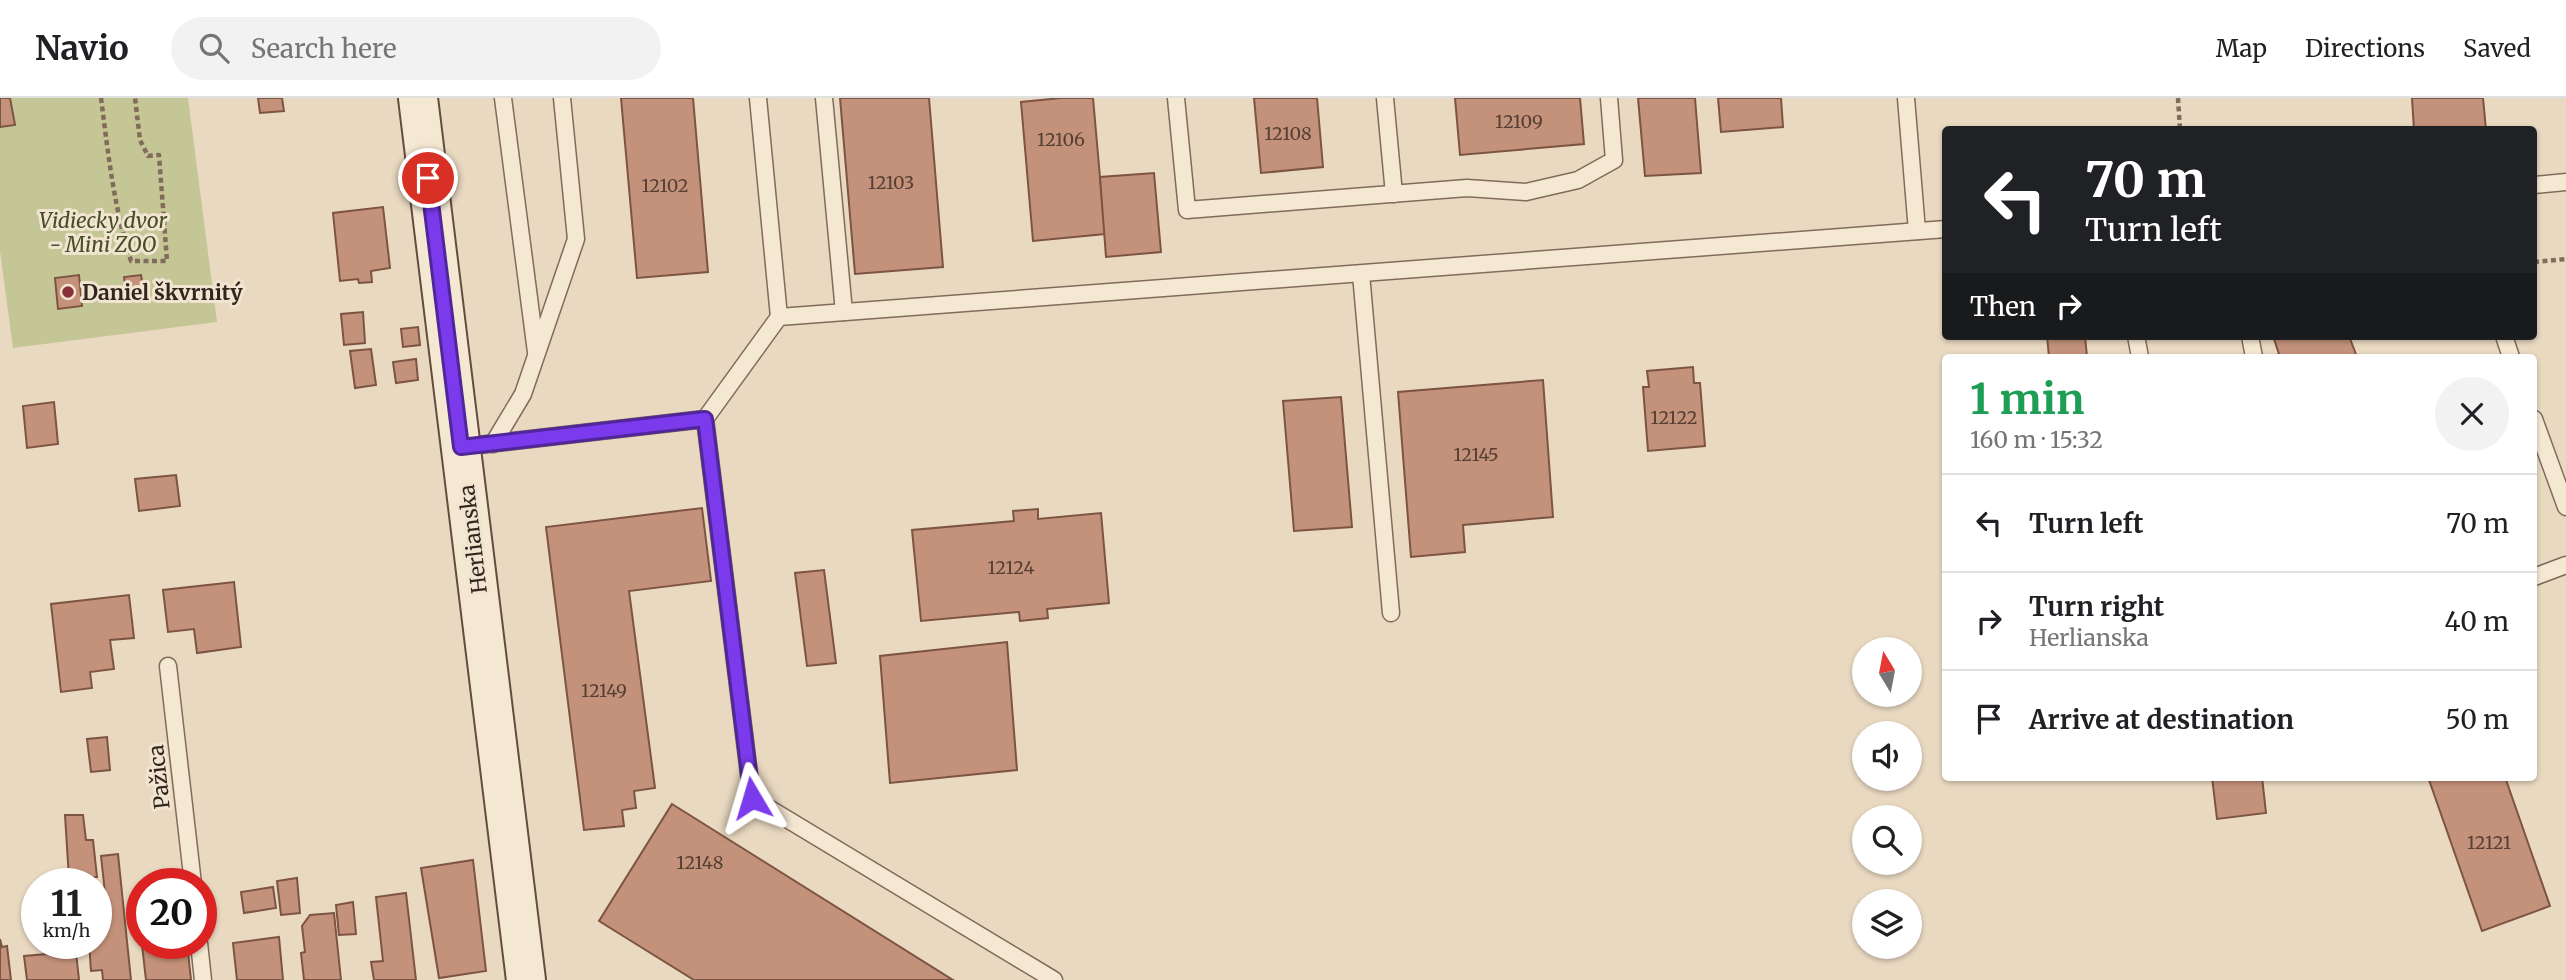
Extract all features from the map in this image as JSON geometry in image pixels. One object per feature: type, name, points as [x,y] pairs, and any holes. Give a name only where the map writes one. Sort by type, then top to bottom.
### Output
[{"type":"street","name":"Herlianska","points":[[418,98],[477,445],[526,980]]},
{"type":"lane","points":[[503,98],[537,355]]},
{"type":"lane","points":[[477,445],[523,394],[576,239],[562,98]]},
{"type":"lane","points":[[758,98],[779,317],[705,419],[752,798],[1054,980]]},
{"type":"lane","points":[[824,98],[844,312]]},
{"type":"lane","points":[[1176,98],[1187,210],[1466,188],[1527,192],[1578,180],[1614,160],[1609,98]]},
{"type":"lane","points":[[1385,98],[1394,194]]},
{"type":"lane","points":[[1906,98],[1917,231]]},
{"type":"lane","points":[[2537,185],[2566,182]]},
{"type":"lane","points":[[779,317],[1942,229]]},
{"type":"lane","points":[[1361,274],[1391,613]]},
{"type":"lane","points":[[477,445],[705,419]]},
{"type":"lane","points":[[2537,427],[2566,507]]},
{"type":"lane","points":[[2537,576],[2566,565]]},
{"type":"lane","name":"Pažica","points":[[168,666],[190,868]]},
{"type":"lane","points":[[201,959],[203,980]]},
{"type":"path","points":[[101,98],[114,192],[122,234],[131,261],[167,261],[159,155],[148,156],[140,140],[135,98]]},
{"type":"path","points":[[2178,98],[2180,126]]},
{"type":"path","points":[[2537,262],[2566,259]]},
{"type":"green space","name":"Vidiecky dvor - Mini ZOO","points":[[0,98],[188,98],[217,322],[13,348],[0,251]]},
{"type":"building","points":[[0,98],[10,98],[15,125],[0,127]]},
{"type":"building","points":[[258,98],[282,98],[284,111],[260,113]]},
{"type":"building","points":[[621,98],[693,98],[708,272],[637,278]]},
{"type":"building","points":[[840,98],[929,98],[943,267],[855,274]]},
{"type":"building","points":[[1093,98],[1105,234],[1033,241],[1021,102]]},
{"type":"building","points":[[1254,98],[1317,98],[1323,167],[1261,173]]},
{"type":"building","points":[[1455,98],[1580,98],[1584,144],[1460,155]]},
{"type":"building","points":[[1638,98],[1695,98],[1701,173],[1645,176]]},
{"type":"building","points":[[1718,98],[1781,98],[1783,127],[1721,132]]},
{"type":"building","points":[[2412,98],[2483,98],[2486,126],[2414,126]]},
{"type":"building","points":[[1154,173],[1161,252],[1106,257],[1100,177]]},
{"type":"building","points":[[383,207],[390,268],[371,271],[372,282],[359,283],[358,279],[340,281],[333,213]]},
{"type":"building","name":"Daniel škvrnitý","points":[[79,275],[82,306],[58,309],[55,278]]},
{"type":"building","points":[[141,275],[143,289],[126,291],[124,277]]},
{"type":"building","points":[[363,312],[365,343],[344,345],[341,314]]},
{"type":"building","points":[[418,327],[420,345],[403,347],[401,329]]},
{"type":"building","points":[[2047,340],[2085,340],[2087,354],[2049,354]]},
{"type":"building","points":[[2274,340],[2351,340],[2356,354],[2279,354]]},
{"type":"building","points":[[371,349],[376,385],[355,388],[350,351]]},
{"type":"building","points":[[416,359],[418,380],[396,383],[393,362]]},
{"type":"building","points":[[1693,367],[1694,383],[1700,383],[1705,446],[1648,451],[1643,387],[1649,387],[1647,371]]},
{"type":"building","points":[[1543,380],[1553,517],[1463,525],[1465,552],[1411,557],[1398,392]]},
{"type":"building","points":[[1341,397],[1352,527],[1294,531],[1283,401]]},
{"type":"building","points":[[54,402],[58,444],[27,448],[23,406]]},
{"type":"building","points":[[176,475],[180,506],[139,511],[135,479]]},
{"type":"building","points":[[702,508],[711,581],[629,591],[655,788],[634,791],[636,808],[622,810],[624,826],[584,830],[546,527]]},
{"type":"building","points":[[1038,509],[1038,519],[1101,513],[1109,603],[1047,609],[1048,618],[1020,621],[1019,612],[921,621],[912,530],[1014,521],[1013,511]]},
{"type":"building","points":[[824,570],[836,663],[807,666],[795,573]]},
{"type":"building","points":[[234,582],[241,647],[197,653],[194,629],[168,632],[163,590]]},
{"type":"building","points":[[129,595],[134,638],[110,640],[114,669],[90,672],[92,688],[61,692],[51,604]]},
{"type":"building","points":[[1007,642],[1017,770],[890,783],[880,656]]},
{"type":"building","points":[[107,737],[110,770],[91,772],[87,739]]},
{"type":"building","points":[[2212,781],[2262,781],[2266,813],[2217,819]]},
{"type":"building","points":[[2429,781],[2506,781],[2550,906],[2482,931]]},
{"type":"building","points":[[672,804],[953,980],[694,980],[599,921]]},
{"type":"building","points":[[65,815],[83,815],[86,840],[93,840],[96,868],[68,868]]},
{"type":"building","points":[[118,854],[126,959],[129,959],[131,980],[103,980],[102,970],[91,971],[90,959],[112,959],[112,868],[102,868],[101,856]]},
{"type":"building","points":[[473,860],[486,971],[439,978],[421,868]]},
{"type":"building","points":[[297,878],[300,913],[281,915],[277,881]]},
{"type":"building","points":[[273,887],[276,908],[244,913],[241,892]]},
{"type":"building","points":[[406,893],[416,980],[374,980],[371,962],[383,961],[376,897]]},
{"type":"building","points":[[353,902],[356,934],[339,935],[336,905]]},
{"type":"building","points":[[334,913],[341,980],[304,980],[302,926],[310,915]]},
{"type":"building","points":[[279,937],[283,980],[237,980],[233,943]]},
{"type":"building","points":[[0,939],[2,947],[7,946],[11,980],[0,980]]},
{"type":"building","points":[[24,959],[77,959],[79,980],[27,980]]},
{"type":"building","points":[[144,959],[189,959],[191,980],[146,980]]},
{"type":"place","name":"Daniel škvrnitý","points":[[68,292]]},
{"type":"route","points":[[428,178],[461,447],[705,419],[752,798]]}]
